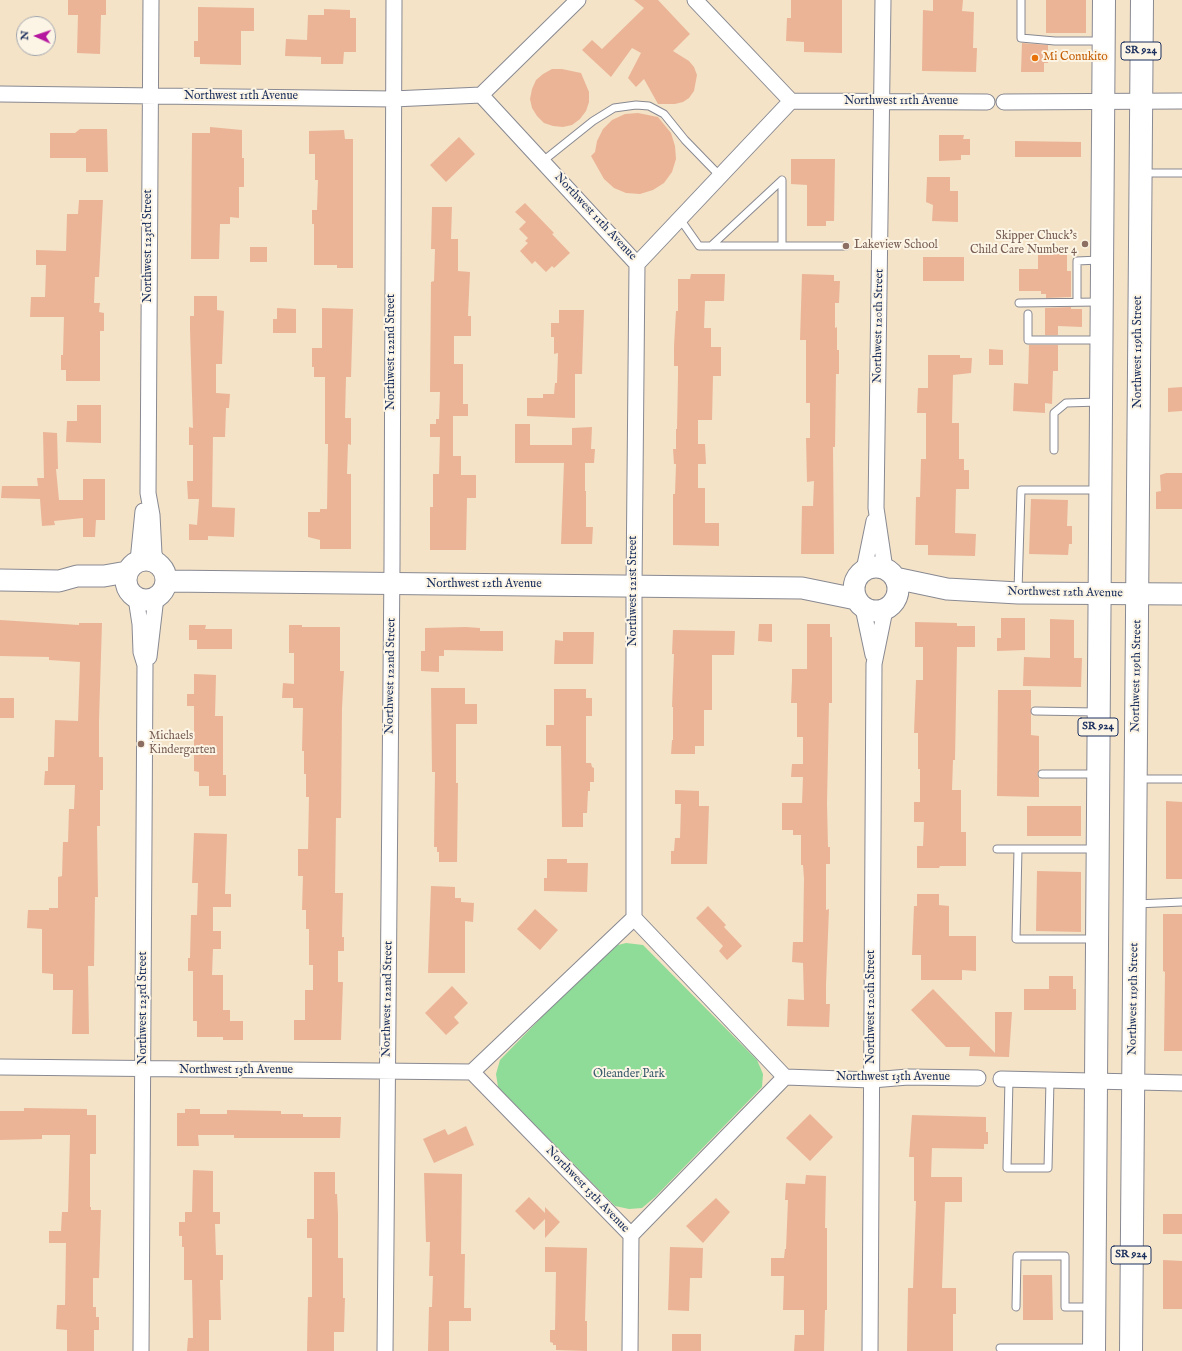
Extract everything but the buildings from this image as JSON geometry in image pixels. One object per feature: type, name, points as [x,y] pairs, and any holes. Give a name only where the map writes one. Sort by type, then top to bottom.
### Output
[{"type":"highway","name":"SR 924","points":[[1094,1350],[1098,593],[1104,0]]},
{"type":"highway","name":"Northwest 119th Street","points":[[1131,1351],[1142,0]]},
{"type":"street","name":"Northwest 123rd Street","points":[[144,581],[154,554],[152,515],[148,493],[151,0]]},
{"type":"street","name":"Northwest 122nd Street","points":[[385,1351],[394,0]]},
{"type":"street","points":[[481,95],[578,0]]},
{"type":"street","points":[[695,0],[791,101]]},
{"type":"street","name":"Northwest 120th Street","points":[[860,574],[876,508],[882,0]]},
{"type":"street","name":"Northwest 11th Avenue","points":[[0,94],[393,99],[481,95],[637,264],[791,101],[987,102]]},
{"type":"street","points":[[1004,102],[1103,103],[1182,101]]},
{"type":"street","name":"Northwest 121st Street","points":[[634,918],[634,586],[637,264]]},
{"type":"street","name":"Northwest 123rd Street","points":[[140,1351],[144,1070],[145,665],[151,652],[154,607],[144,581],[141,542],[142,514],[148,493]]},
{"type":"street","name":"Northwest 120th Street","points":[[876,508],[890,574]]},
{"type":"street","points":[[871,567],[890,574],[898,585],[890,604],[870,611],[860,603],[854,588],[860,574],[871,567]]},
{"type":"street","name":"Northwest 12th Avenue","points":[[802,588],[860,574]]},
{"type":"street","name":"Northwest 12th Avenue","points":[[890,574],[947,589],[1018,593],[1182,594]]},
{"type":"street","name":"Northwest 12th Avenue","points":[[0,580],[59,580],[77,586],[104,586],[144,581],[802,588],[860,603]]},
{"type":"street","name":"Northwest 12th Avenue","points":[[890,604],[947,589]]},
{"type":"street","name":"Northwest 120th Street","points":[[860,603],[874,664],[870,1351]]},
{"type":"street","name":"Northwest 120th Street","points":[[874,664],[890,604]]},
{"type":"street","points":[[472,1072],[634,918],[785,1077]]},
{"type":"street","name":"Northwest 13th Avenue","points":[[0,1067],[144,1070],[472,1072],[632,1235],[785,1077],[872,1080],[908,1077],[978,1078]]},
{"type":"street","points":[[1005,1079],[1182,1083]]},
{"type":"street","points":[[630,1351],[632,1235]]},
{"type":"lane","points":[[1021,0],[1021,38],[1054,41],[1104,42]]},
{"type":"lane","points":[[543,162],[593,122],[614,108],[636,105],[649,106],[664,114],[685,140],[720,176]]},
{"type":"lane","points":[[1140,173],[1182,173]]},
{"type":"lane","points":[[711,246],[782,180],[782,246]]},
{"type":"lane","points":[[680,219],[699,246],[846,246]]},
{"type":"lane","points":[[1077,302],[1077,261],[1101,260]]},
{"type":"lane","points":[[1019,303],[1101,302]]},
{"type":"lane","points":[[1028,314],[1028,340],[1101,340]]},
{"type":"lane","points":[[1054,450],[1054,413],[1066,403],[1100,402]]},
{"type":"lane","points":[[1018,593],[1021,490],[1100,490]]},
{"type":"lane","points":[[1035,711],[1098,712]]},
{"type":"lane","points":[[1042,774],[1097,774]]},
{"type":"lane","points":[[1136,779],[1182,779]]},
{"type":"lane","points":[[997,849],[1097,849]]},
{"type":"lane","points":[[1018,849],[1016,939],[1096,939]]},
{"type":"lane","points":[[1134,904],[1182,902]]},
{"type":"lane","points":[[1005,1079],[1007,1168],[1048,1168],[1050,1080]]},
{"type":"lane","points":[[1016,1307],[1017,1256],[1065,1256],[1065,1307],[1094,1307]]},
{"type":"lane","points":[[1000,1348],[1094,1350]]},
{"type":"green space","name":"Oleander Park","points":[[626,943],[643,945],[757,1060],[763,1074],[762,1087],[655,1197],[642,1208],[629,1209],[615,1206],[498,1087],[496,1074],[500,1060],[610,947]]},
{"type":"place","name":"Mi Conukito","points":[[1035,58]]},
{"type":"place","name":"Skipper Chuck's Child Care Number 4","points":[[1085,244]]},
{"type":"place","name":"Lakeview School","points":[[846,246]]},
{"type":"place","name":"Michaels Kindergarten","points":[[141,744]]}]
